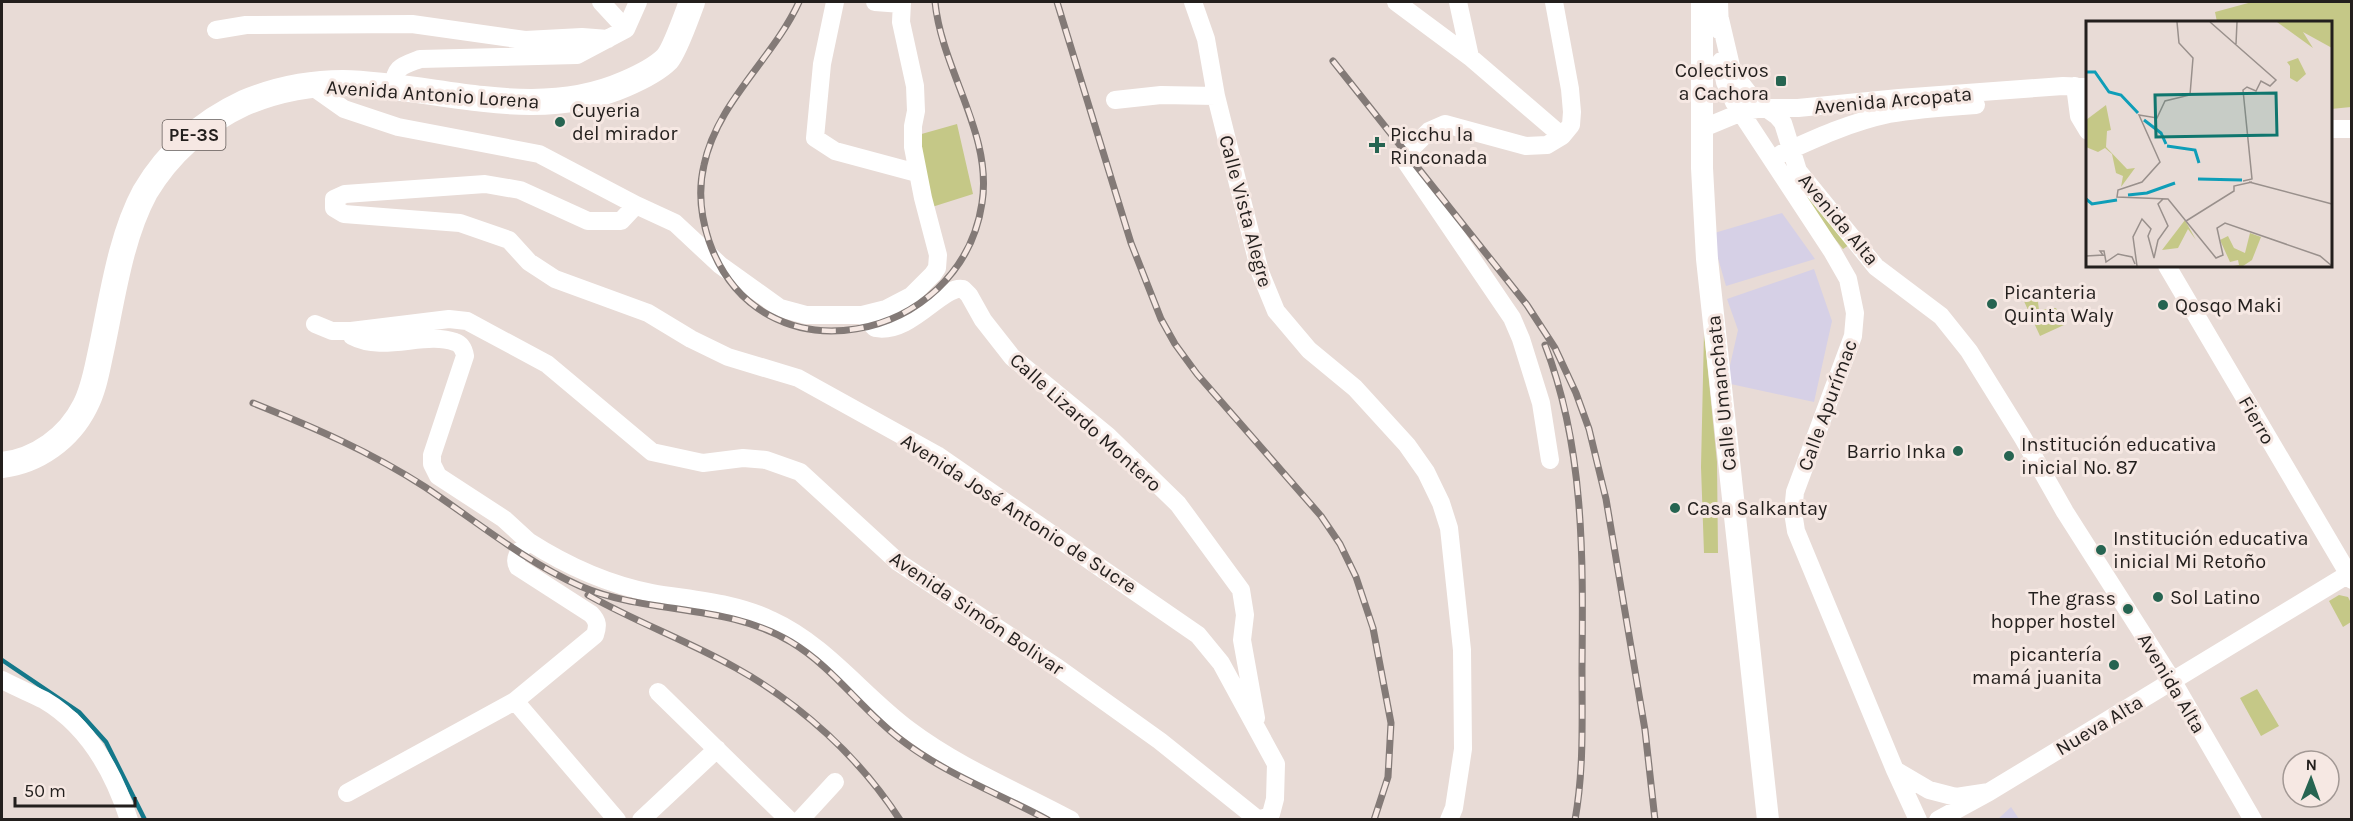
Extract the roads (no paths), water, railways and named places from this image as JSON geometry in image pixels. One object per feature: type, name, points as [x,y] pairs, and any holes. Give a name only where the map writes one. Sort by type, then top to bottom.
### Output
[{"type":"highway","name":"Avenida Antonio Lorena","points":[[2,465],[32,457],[55,443],[68,431],[84,408],[94,384],[119,270],[133,219],[145,193],[167,161],[201,128],[245,103],[274,93],[310,85],[344,83],[538,102],[585,98],[640,77],[668,58],[692,2]]},
{"type":"main road","name":"Calle Umanchata","points":[[1702,2],[1701,129],[1707,259],[1768,819]]},
{"type":"street","points":[[601,2],[626,29]]},
{"type":"street","points":[[393,87],[394,74],[402,66],[420,59],[577,55],[626,29],[638,2]]},
{"type":"street","points":[[835,2],[822,64],[815,138],[836,152],[917,173]]},
{"type":"street","points":[[310,85],[344,109],[398,127],[539,154],[675,223],[720,265],[780,308],[806,315],[862,315],[886,309],[911,296],[928,281],[937,268],[938,249],[917,173],[912,140],[916,111],[915,86],[903,38],[902,3],[875,2]]},
{"type":"street","name":"Calle Vista Alegre","points":[[1193,2],[1206,39],[1216,96],[1260,272],[1276,311],[1308,350],[1356,388],[1382,415],[1425,472],[1441,503],[1449,528],[1461,650],[1463,749],[1454,808],[1449,819]]},
{"type":"street","points":[[1396,2],[1470,57],[1562,136]]},
{"type":"street","points":[[1458,2],[1470,57]]},
{"type":"street","points":[[1550,460],[1541,403],[1512,318],[1412,171],[1405,155],[1429,131],[1445,124],[1454,124],[1526,146],[1547,145],[1562,136],[1571,125],[1572,112],[1570,88],[1554,2]]},
{"type":"street","name":"Calle Apurímac","points":[[1719,10],[1736,77],[1763,108]]},
{"type":"street","name":"Calle Apurímac","points":[[1719,10],[1721,68],[1725,82],[1832,251],[1851,289],[1855,313],[1853,336],[1796,492],[1793,512],[1796,531],[1895,770],[1918,819]]},
{"type":"street","points":[[216,30],[246,25],[412,24],[525,40],[582,37],[608,39]]},
{"type":"street","points":[[2081,92],[2079,116],[2086,128]]},
{"type":"street","name":"Avenida Arcopata","points":[[1701,129],[1742,112],[1763,108],[1798,108],[1899,98],[2081,92]]},
{"type":"street","name":"Avenida Arcopata","points":[[1771,158],[1839,128],[1890,114],[2081,92]]},
{"type":"street","points":[[1115,100],[1161,95],[1216,96]]},
{"type":"street","name":"Avenida Alta","points":[[1763,108],[1777,116],[1783,123],[1798,171],[1876,267],[1941,316],[1969,351],[2023,438],[2065,512],[2172,680],[2253,819]]},
{"type":"street","points":[[2332,129],[2352,129]]},
{"type":"street","points":[[2332,140],[2352,141]]},
{"type":"street","name":"Avenida José Antonio de Sucre","points":[[636,205],[621,221],[588,221],[520,190],[485,184],[345,194],[334,199],[334,208],[344,214],[459,223],[509,240],[529,262],[555,279],[648,312],[691,339],[728,357],[798,378],[945,460],[1198,635],[1221,663]]},
{"type":"street","points":[[1851,289],[1876,267]]},
{"type":"street","name":"Fierro","points":[[2168,267],[2350,575]]},
{"type":"street","name":"Calle Lizardo Montero","points":[[862,315],[875,328],[888,328],[911,319],[951,289],[959,288],[966,291],[983,320],[1012,357],[1108,436],[1178,504],[1241,590],[1245,615],[1242,640],[1249,666],[1258,732]]},
{"type":"street","name":"Avenida Simón Bolivar","points":[[315,324],[332,331],[351,331],[448,319],[467,321],[547,364],[652,452],[703,463],[743,458],[766,460],[800,472],[898,562],[1058,669],[1160,741],[1256,818],[1264,819],[1271,814],[1275,799],[1276,764],[1258,732]]},
{"type":"street","points":[[351,331],[353,337],[364,340],[391,343],[438,340],[456,342],[464,349],[465,356],[432,455],[434,471],[438,476],[504,519],[528,541],[575,568],[612,584],[735,607],[772,620],[814,644],[907,728],[933,747],[1071,819]]},
{"type":"street","points":[[347,793],[520,708],[595,635],[598,623],[591,614],[515,563],[528,541]]},
{"type":"street","name":"Nueva Alta","points":[[1938,819],[1989,792],[2350,575]]},
{"type":"street","points":[[1242,640],[1221,663],[1258,732]]},
{"type":"street","points":[[2,680],[45,701],[76,725],[94,747],[119,789],[129,819]]},
{"type":"street","points":[[658,692],[789,819]]},
{"type":"street","points":[[520,708],[617,819]]},
{"type":"street","points":[[641,819],[717,749]]},
{"type":"street","points":[[1895,770],[1929,790],[1956,797],[1989,792]]},
{"type":"street","points":[[800,819],[835,782]]},
{"type":"waterway","points":[[2,660],[79,712],[106,742],[145,820]]},
{"type":"railway","points":[[799,2],[775,43],[721,121],[704,165],[701,194],[702,213],[709,241],[734,286],[770,316],[812,329],[856,329],[900,315],[938,289],[966,251],[982,203],[983,177],[980,152],[974,127],[939,28],[935,2]]},
{"type":"railway","points":[[1057,2],[1131,243],[1161,319],[1175,344],[1197,374],[1321,516],[1340,544],[1356,577],[1373,628],[1391,723],[1388,777],[1374,820]]},
{"type":"railway","points":[[1333,61],[1527,305],[1555,348],[1576,393],[1589,429],[1606,499],[1645,730],[1655,820]]},
{"type":"railway","points":[[1545,345],[1568,424],[1579,505],[1582,587],[1582,726],[1580,782],[1575,820]]},
{"type":"railway","points":[[253,403],[320,431],[384,462],[425,487],[520,553],[580,586],[632,602],[740,621],[791,642],[820,663],[872,715],[917,751],[953,773],[1048,820]]},
{"type":"railway","points":[[588,595],[718,658],[783,698],[848,754],[867,775],[900,820]]},
{"type":"place","name":"Colectivos a Cachora","points":[[1781,81]]},
{"type":"place","name":"Cuyeria del mirador","points":[[560,122]]},
{"type":"place","name":"Picchu la Rinconada","points":[[1377,145]]},
{"type":"place","name":"Picanteria Quinta Waly","points":[[1992,304]]},
{"type":"place","name":"Qosqo Maki","points":[[2163,305]]},
{"type":"place","name":"Barrio Inka","points":[[1958,451]]},
{"type":"place","name":"Institución educativa inicial No. 87","points":[[2009,456]]},
{"type":"place","name":"Casa Salkantay","points":[[1675,508]]},
{"type":"place","name":"Institución educativa inicial Mi Retoño","points":[[2101,550]]},
{"type":"place","name":"Sol Latino","points":[[2158,597]]},
{"type":"place","name":"The grass hopper hostel","points":[[2128,609]]},
{"type":"place","name":"picantería mamá juanita","points":[[2114,665]]}]
